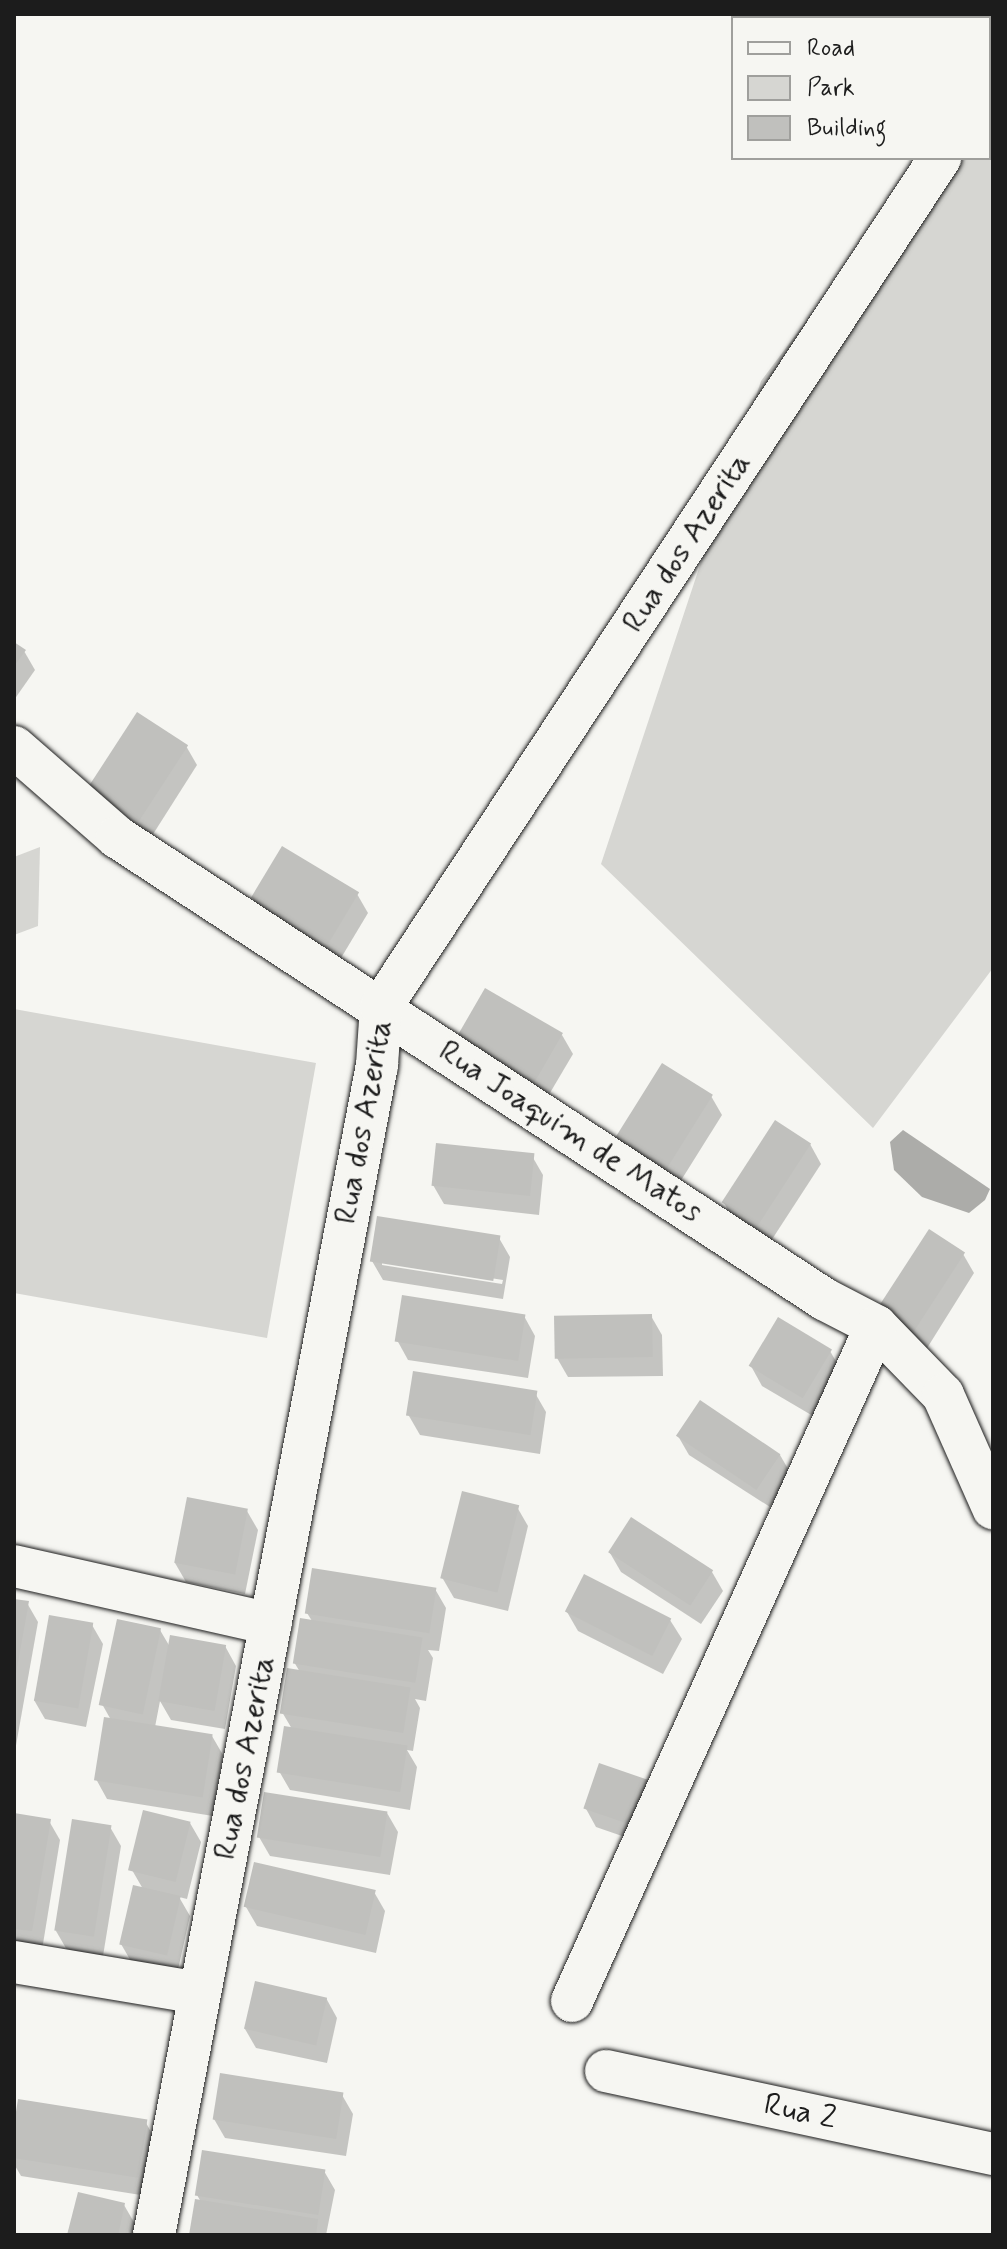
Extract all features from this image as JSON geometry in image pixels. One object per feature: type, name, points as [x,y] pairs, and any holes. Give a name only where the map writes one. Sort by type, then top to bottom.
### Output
[{"type":"street","name":"Rua dos Azerita","points":[[154,2235],[377,1065],[381,1007],[939,160]]},
{"type":"street","name":"Rua Joaquim de Matos","points":[[14,747],[117,837],[824,1299],[876,1326],[943,1395],[993,1508]]},
{"type":"street","points":[[572,2001],[876,1326]]},
{"type":"street","points":[[14,1566],[271,1624]]},
{"type":"street","points":[[14,1962],[199,1993]]},
{"type":"street","name":"Rua 2","points":[[606,2071],[993,2154]]},
{"type":"green space","points":[[993,73],[993,968],[873,1128],[601,864],[761,381],[927,160],[991,160]]},
{"type":"green space","points":[[40,847],[38,926],[14,935],[14,857]]},
{"type":"green space","points":[[14,1009],[316,1063],[267,1338],[14,1293]]},
{"type":"shaded area","points":[[903,1130],[990,1189],[985,1200],[969,1213],[922,1197],[894,1170],[890,1142]]},
{"type":"building","points":[[14,642],[26,650],[14,666]]},
{"type":"building","points":[[137,712],[188,745],[139,822],[87,788]]},
{"type":"building","points":[[282,846],[359,892],[328,944],[251,897]]},
{"type":"building","points":[[485,988],[563,1033],[532,1086],[455,1041]]},
{"type":"building","points":[[662,1063],[713,1095],[665,1171],[614,1139]]},
{"type":"building","points":[[775,1120],[811,1143],[758,1226],[722,1202]]},
{"type":"building","points":[[436,1143],[534,1153],[530,1196],[432,1186]]},
{"type":"building","points":[[377,1216],[500,1236],[493,1281],[370,1261]]},
{"type":"building","points":[[929,1229],[965,1252],[911,1335],[875,1312]]},
{"type":"building","points":[[402,1295],[525,1315],[518,1361],[395,1341]]},
{"type":"building","points":[[652,1314],[653,1357],[555,1359],[554,1316]]},
{"type":"building","points":[[778,1317],[832,1349],[803,1398],[749,1366]]},
{"type":"building","points":[[413,1371],[537,1391],[530,1435],[406,1415]]},
{"type":"building","points":[[700,1400],[780,1454],[756,1490],[676,1436]]},
{"type":"building","points":[[462,1491],[519,1505],[497,1593],[440,1578]]},
{"type":"building","points":[[187,1497],[248,1509],[235,1575],[174,1563]]},
{"type":"building","points":[[631,1517],[713,1570],[690,1606],[608,1552]]},
{"type":"building","points":[[312,1568],[436,1588],[429,1633],[305,1613]]},
{"type":"building","points":[[584,1574],[671,1618],[652,1656],[565,1611]]},
{"type":"building","points":[[14,1599],[29,1601],[16,1673],[14,1673]]},
{"type":"building","points":[[49,1615],[93,1623],[78,1708],[34,1701]]},
{"type":"building","points":[[300,1618],[422,1637],[415,1683],[293,1663]]},
{"type":"building","points":[[117,1619],[161,1628],[143,1714],[99,1705]]},
{"type":"building","points":[[170,1635],[226,1645],[214,1711],[158,1701]]},
{"type":"building","points":[[287,1668],[410,1688],[403,1733],[280,1713]]},
{"type":"building","points":[[104,1717],[213,1734],[203,1797],[94,1780]]},
{"type":"building","points":[[284,1726],[407,1746],[400,1792],[277,1772]]},
{"type":"building","points":[[599,1763],[650,1781],[634,1826],[583,1808]]},
{"type":"building","points":[[264,1792],[387,1812],[380,1857],[257,1837]]},
{"type":"building","points":[[143,1810],[191,1822],[176,1882],[128,1870]]},
{"type":"building","points":[[14,1813],[51,1819],[32,1931],[14,1929]]},
{"type":"building","points":[[72,1819],[112,1825],[94,1937],[54,1931]]},
{"type":"building","points":[[254,1862],[376,1890],[365,1935],[244,1907]]},
{"type":"building","points":[[133,1885],[181,1896],[167,1955],[119,1944]]},
{"type":"building","points":[[255,1981],[327,1998],[316,2045],[244,2029]]},
{"type":"building","points":[[220,2073],[343,2093],[336,2139],[213,2119]]},
{"type":"building","points":[[18,2099],[147,2119],[138,2178],[14,2158]]},
{"type":"building","points":[[202,2150],[325,2170],[318,2215],[195,2195]]},
{"type":"building","points":[[78,2192],[125,2203],[118,2235],[67,2235]]},
{"type":"building","points":[[195,2199],[318,2219],[316,2235],[189,2235]]}]
